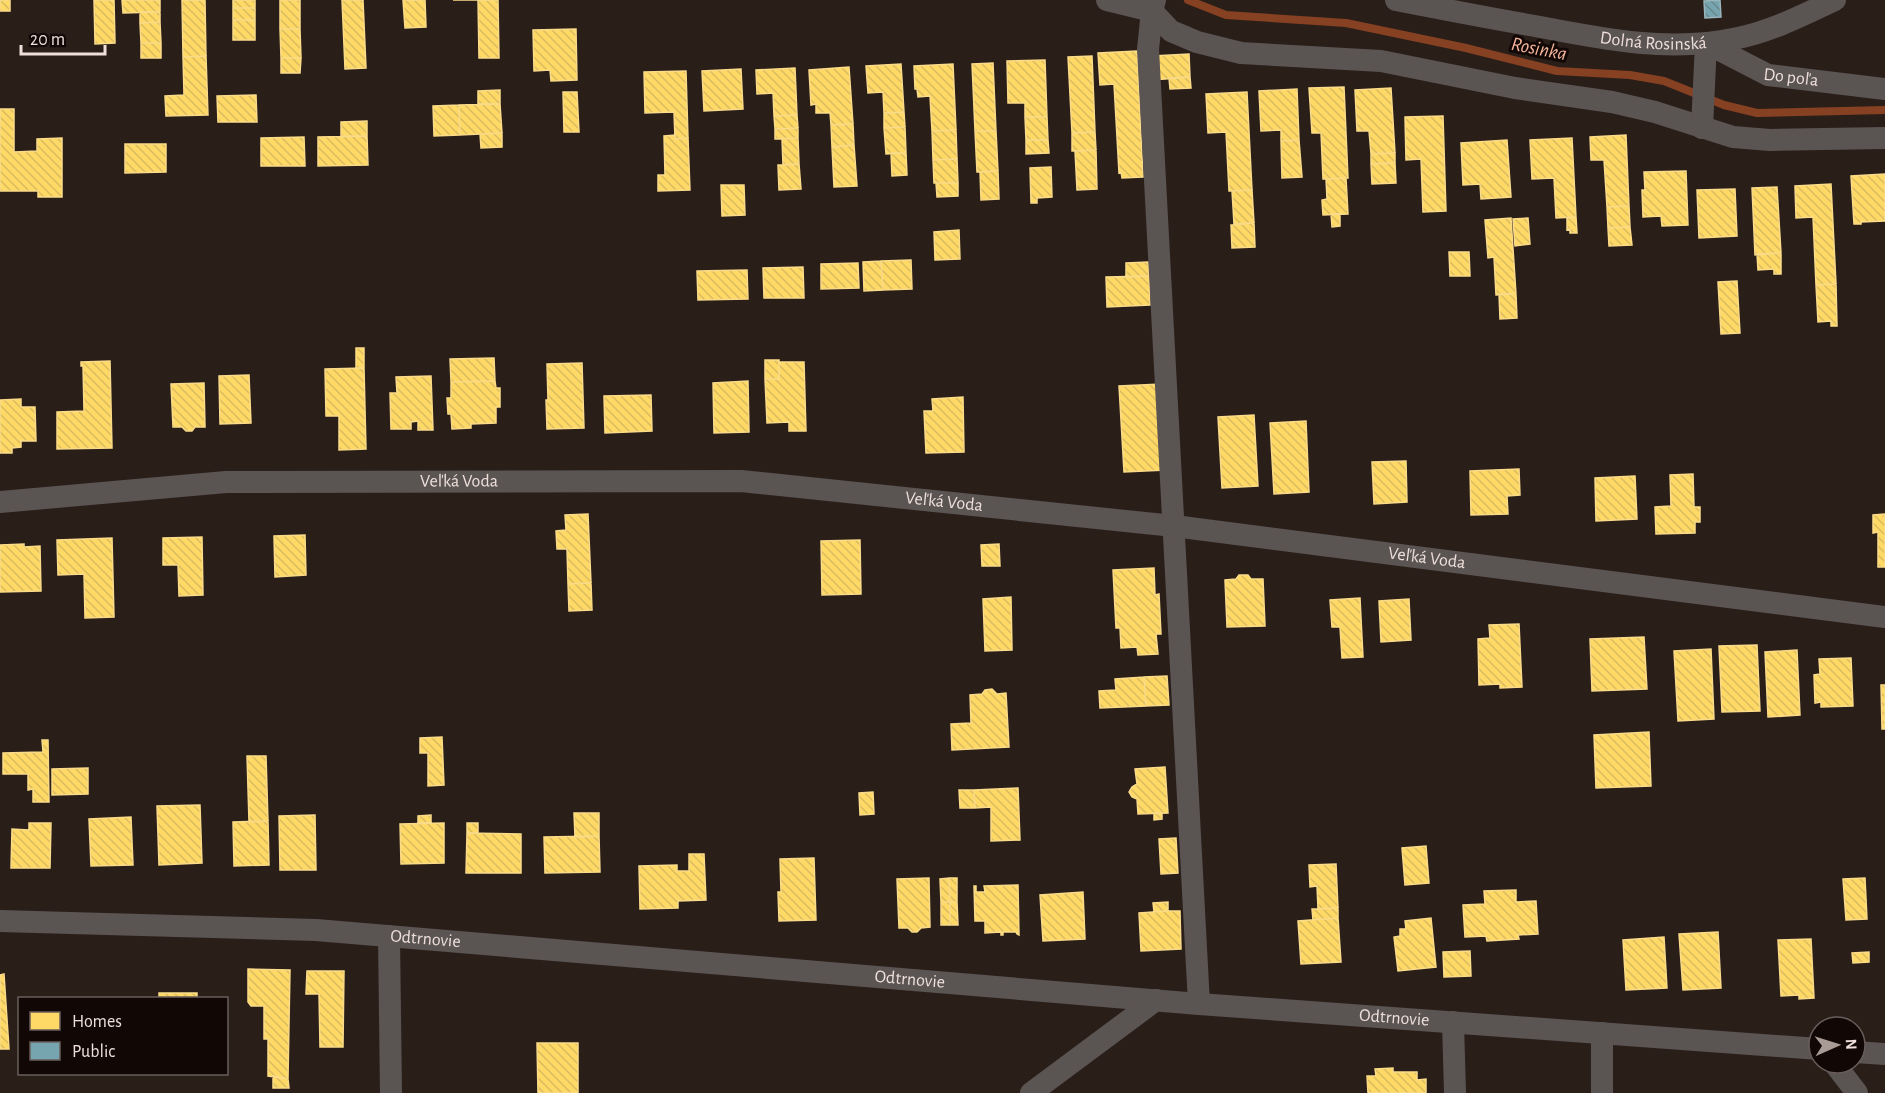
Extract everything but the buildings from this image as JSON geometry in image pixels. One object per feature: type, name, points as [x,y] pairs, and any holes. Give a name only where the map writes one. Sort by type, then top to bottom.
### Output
[{"type":"street","points":[[1107,0],[1154,6],[1171,31],[1197,42],[1241,53],[1381,61],[1515,88],[1612,102],[1655,112],[1703,109],[1733,137],[1770,140],[1885,138]]},
{"type":"street","name":"Dolná Rosinská","points":[[1396,0],[1584,36],[1660,45],[1706,44],[1739,38],[1774,28],[1835,0]]},
{"type":"street","points":[[1154,6],[1148,49],[1199,1004]]},
{"type":"street","points":[[1703,109],[1706,44]]},
{"type":"street","name":"Do poľa","points":[[1706,44],[1768,75],[1885,88]]},
{"type":"street","name":"Veľká Voda","points":[[0,502],[226,482],[741,481],[1174,526],[1885,617]]},
{"type":"street","name":"Odtrnovie","points":[[0,921],[316,930],[1199,1004],[1807,1048]]},
{"type":"street","points":[[389,936],[391,1093]]},
{"type":"street","points":[[1031,1093],[1156,1000]]},
{"type":"street","points":[[1453,1022],[1455,1093]]},
{"type":"street","points":[[1602,1033],[1602,1093]]},
{"type":"street","points":[[1867,1053],[1885,1054]]},
{"type":"street","points":[[1843,1075],[1857,1093]]},
{"type":"waterway","name":"Rosinka","points":[[1188,0],[1226,15],[1346,23],[1466,48],[1557,71],[1630,75],[1664,81],[1724,105],[1757,113],[1885,110]]}]
